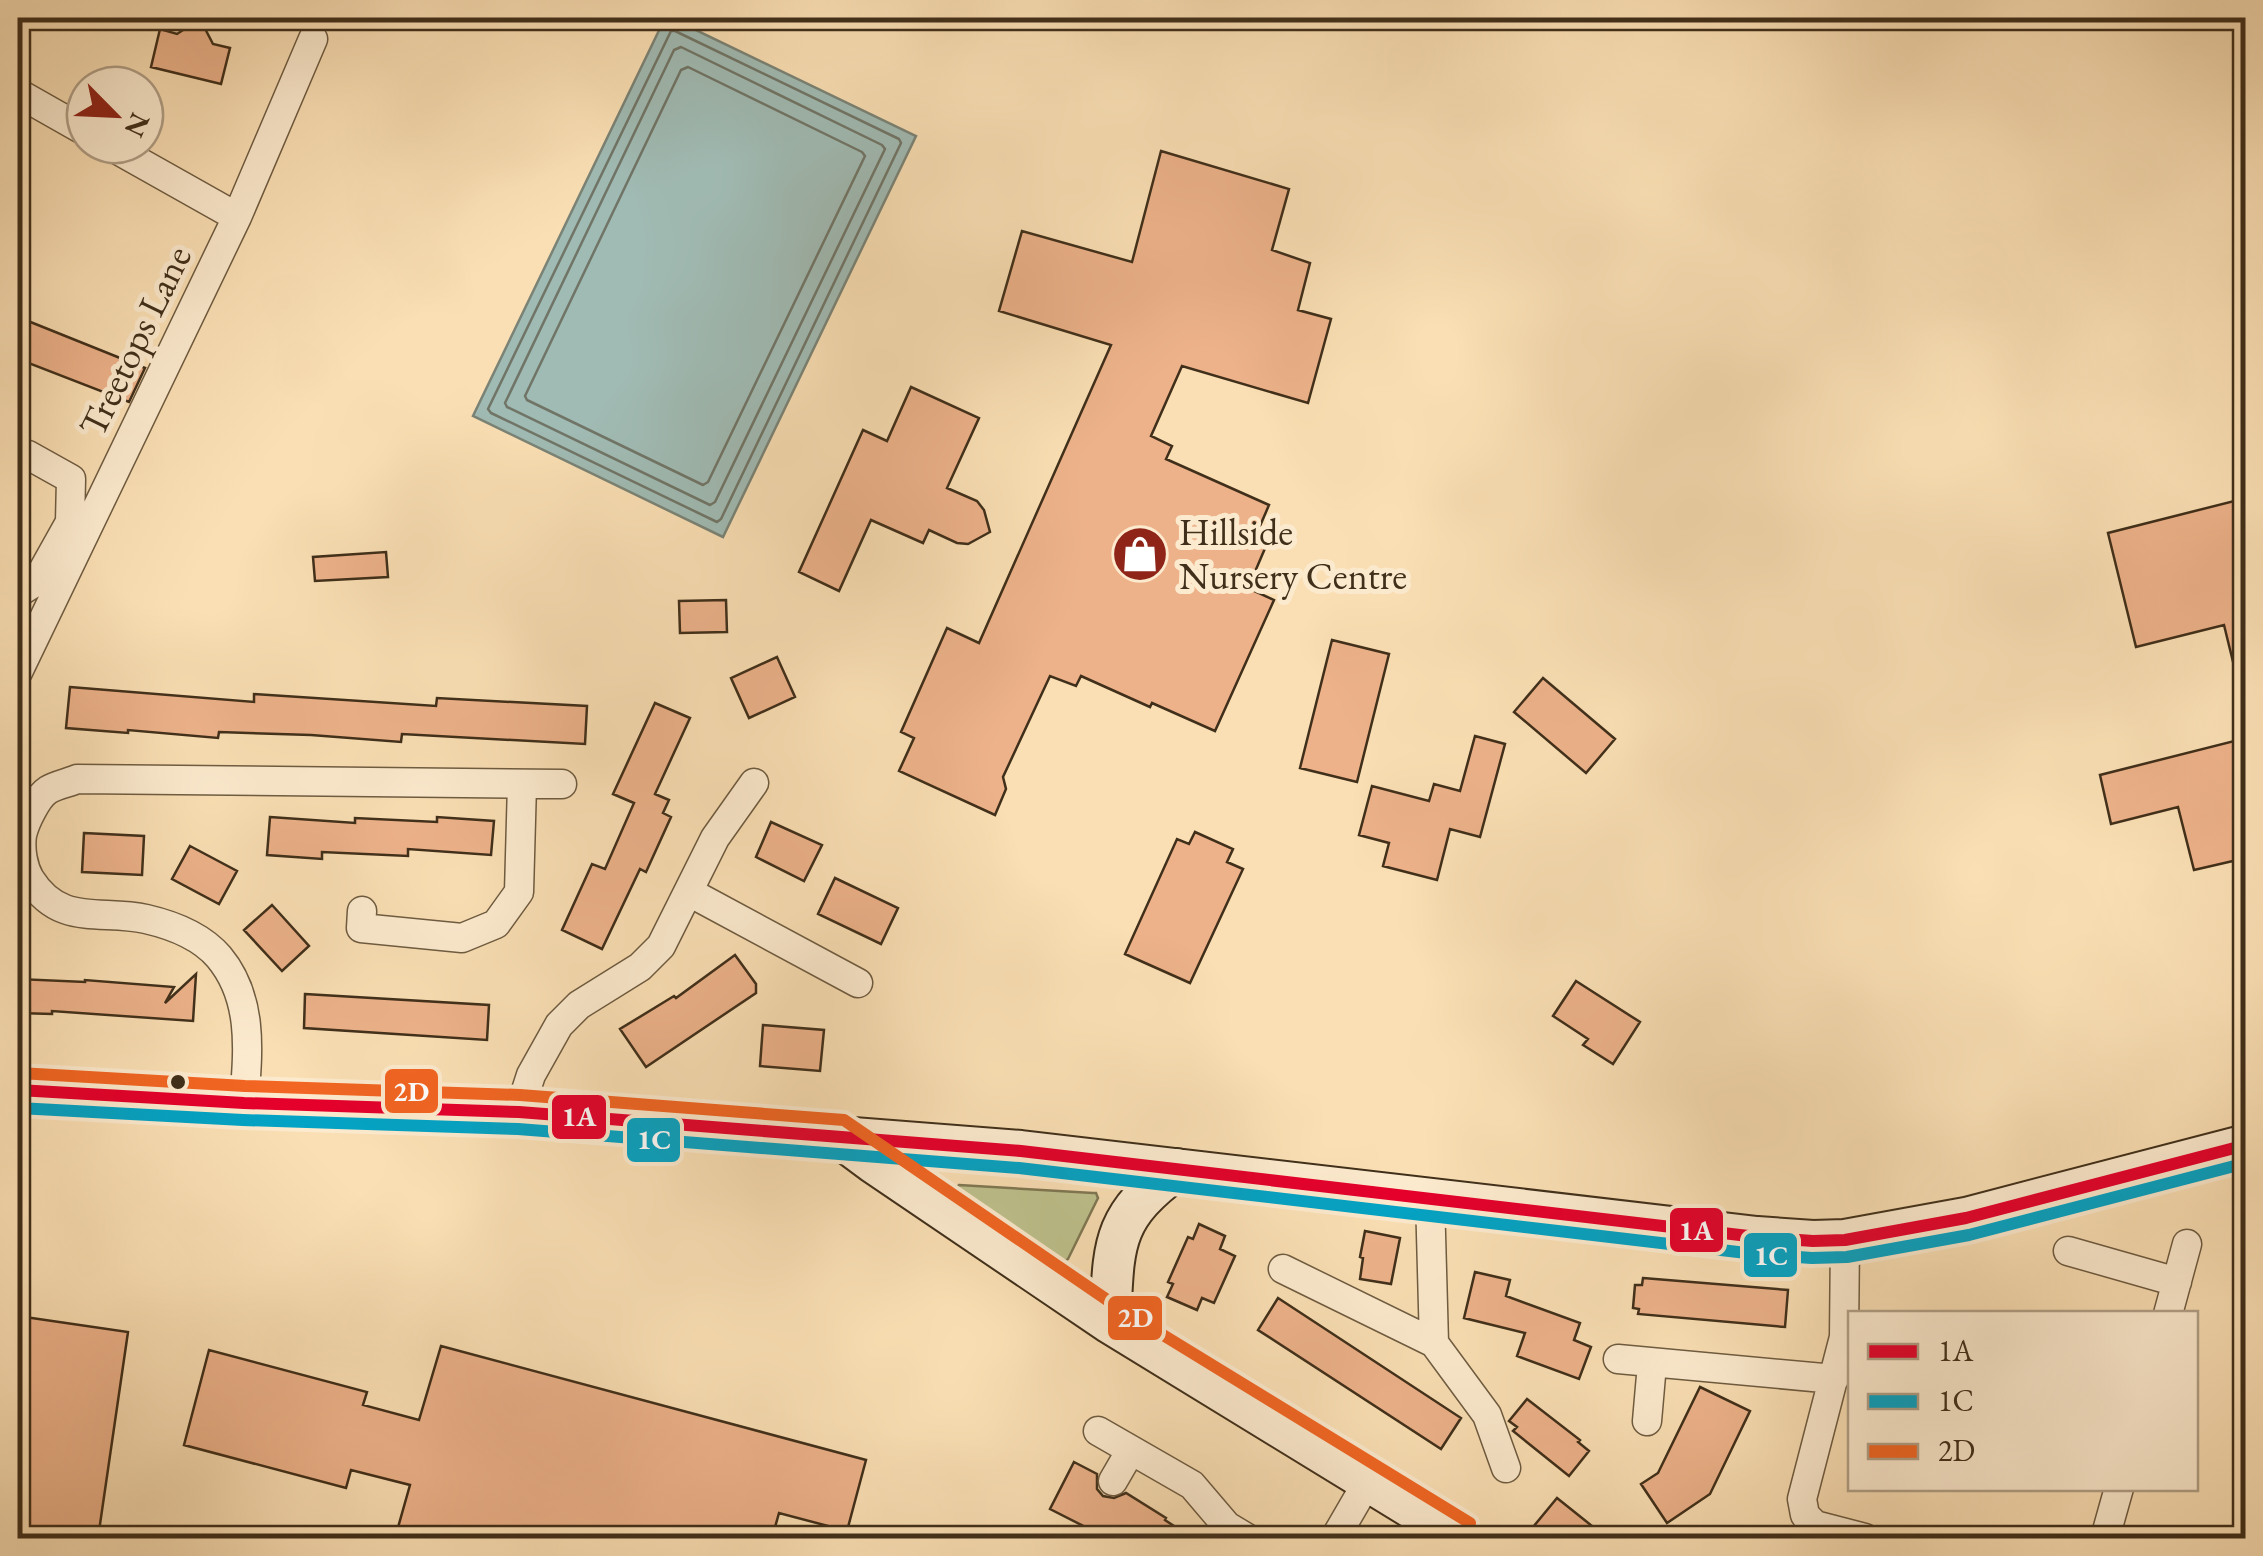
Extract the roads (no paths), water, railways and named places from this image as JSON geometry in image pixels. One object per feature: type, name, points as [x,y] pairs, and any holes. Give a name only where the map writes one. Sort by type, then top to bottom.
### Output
[{"type":"main road","points":[[18,1090],[244,1103],[519,1112],[1021,1150],[1813,1241],[1844,1240],[1966,1218],[2246,1145]]},
{"type":"main road","points":[[839,1136],[874,1164],[1110,1323],[1461,1538]]},
{"type":"main road","points":[[1110,1323],[1112,1261],[1127,1215],[1152,1187],[1177,1169]]},
{"type":"street","name":"Treetops Lane","points":[[18,672],[237,217],[313,40]]},
{"type":"street","points":[[18,93],[65,120]]},
{"type":"street","points":[[145,165],[237,217]]},
{"type":"street","points":[[18,453],[72,479],[70,522],[37,581],[18,593]]},
{"type":"street","points":[[244,1103],[245,1008],[234,980],[218,956],[196,937],[174,927],[143,918],[64,911],[39,894],[23,868],[22,835],[45,791],[77,780],[562,784]]},
{"type":"street","points":[[519,1112],[532,1076],[559,1025],[579,1004],[640,967],[661,946],[716,838],[754,783]]},
{"type":"street","points":[[362,911],[361,928],[462,938],[496,924],[519,892],[522,784]]},
{"type":"street","points":[[689,892],[858,983]]},
{"type":"street","points":[[1430,1198],[1434,1343]]},
{"type":"street","points":[[1844,1240],[1844,1337],[1802,1499],[1805,1515],[1815,1525],[1864,1538]]},
{"type":"street","points":[[2169,1311],[2187,1244]]},
{"type":"street","points":[[2068,1251],[2176,1282]]},
{"type":"street","points":[[1283,1269],[1434,1343],[1487,1416],[1506,1468]]},
{"type":"street","points":[[1618,1360],[1834,1380]]},
{"type":"street","points":[[1647,1420],[1652,1364]]},
{"type":"street","points":[[1098,1431],[1192,1485],[1227,1526],[1247,1538]]},
{"type":"street","points":[[1114,1481],[1131,1450]]},
{"type":"street","points":[[1335,1538],[1368,1481]]},
{"type":"street","points":[[2106,1538],[2118,1491]]},
{"type":"water","points":[[665,18],[916,136],[723,537],[473,416]]},
{"type":"place","name":"Hillside Nursery Centre","points":[[1140,554]]}]
